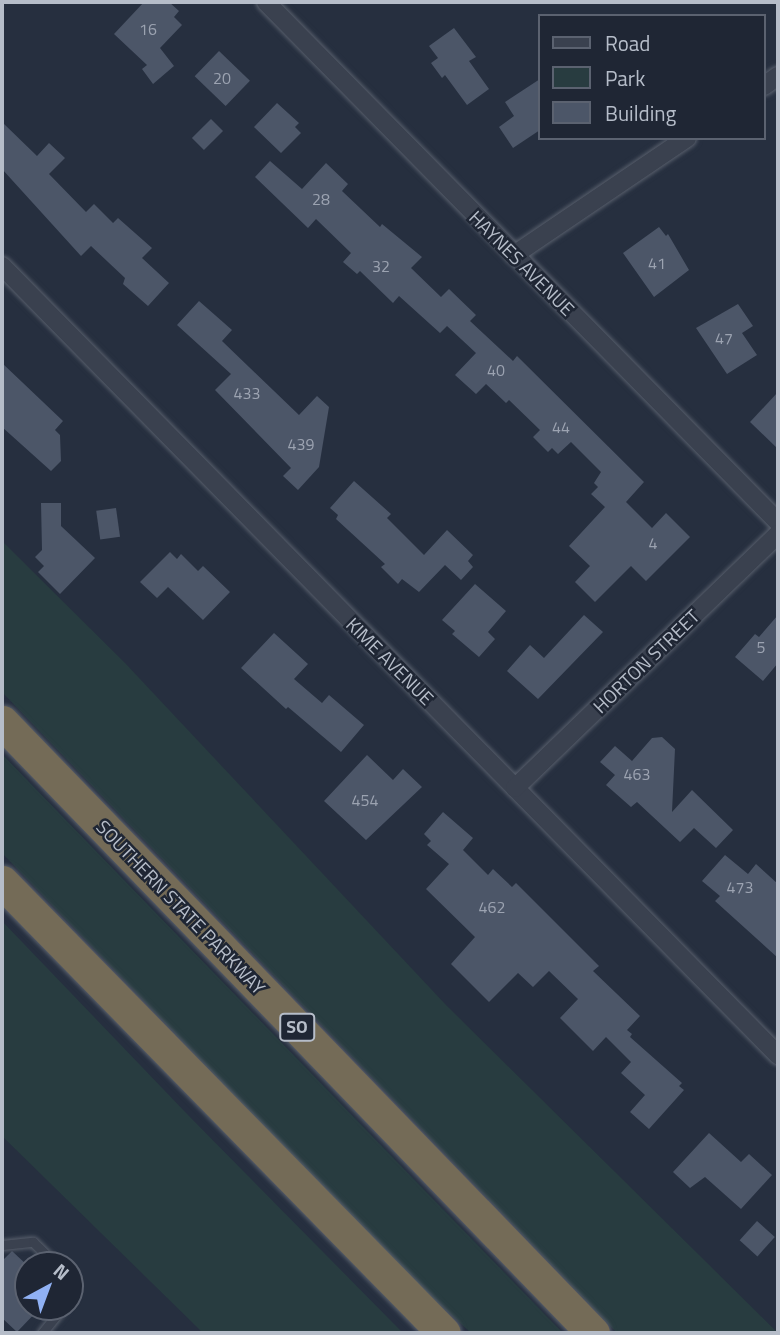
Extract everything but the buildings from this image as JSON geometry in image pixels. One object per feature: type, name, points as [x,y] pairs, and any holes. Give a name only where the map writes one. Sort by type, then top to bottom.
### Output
[{"type":"highway","name":"SOUTHERN STATE PARKWAY","points":[[2,722],[593,1333]]},
{"type":"highway","points":[[2,882],[443,1333]]},
{"type":"street","name":"HAYNES AVENUE","points":[[266,2],[778,522]]},
{"type":"street","points":[[514,255],[684,140]]},
{"type":"street","name":"KIME AVENUE","points":[[2,266],[778,1055]]},
{"type":"street","name":"HORTON STREET","points":[[515,788],[778,534]]},
{"type":"lane","points":[[2,1245],[33,1242],[42,1251]]},
{"type":"green space","points":[[2,541],[125,663],[446,1005],[778,1333],[617,1333],[2,692]]},
{"type":"green space","points":[[2,754],[563,1333],[471,1333],[401,1269],[2,853]]},
{"type":"green space","points":[[2,921],[403,1333],[203,1333],[2,1136]]}]
